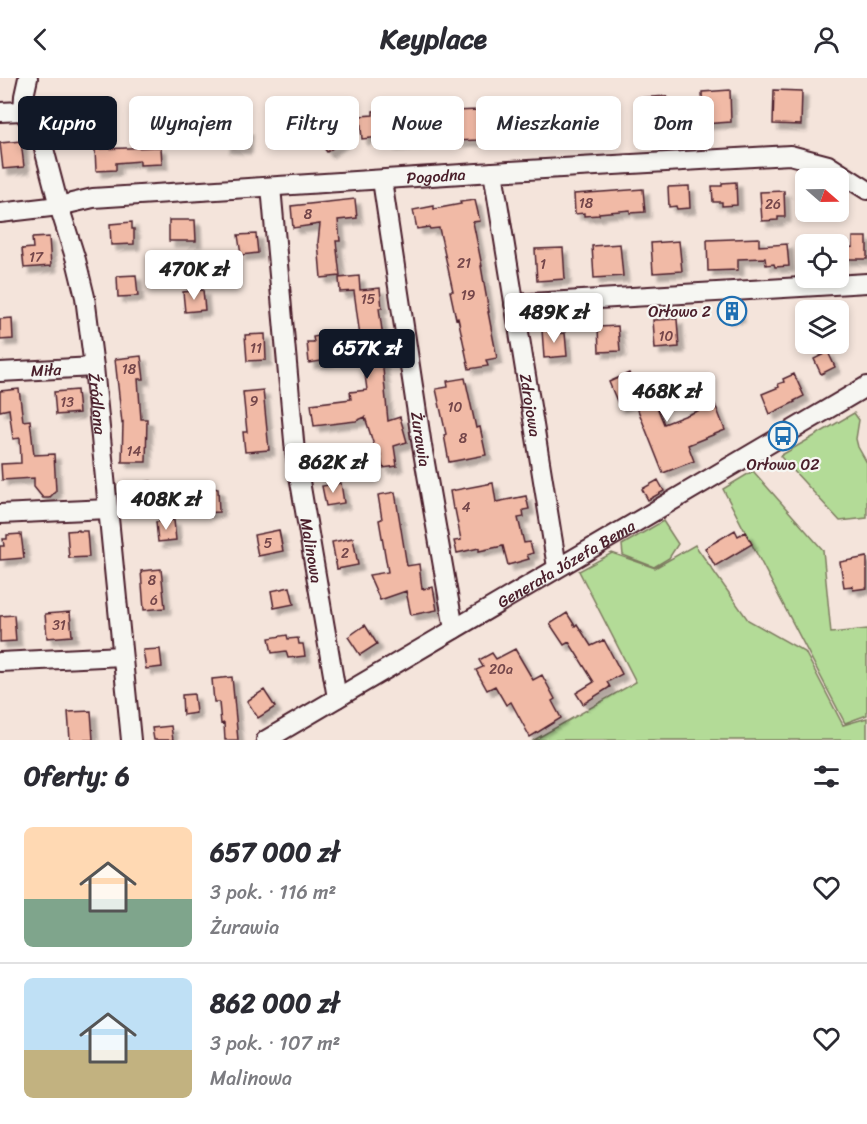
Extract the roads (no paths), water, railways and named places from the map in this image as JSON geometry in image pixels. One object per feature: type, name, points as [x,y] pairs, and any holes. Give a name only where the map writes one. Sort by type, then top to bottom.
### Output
[{"type":"street","points":[[24,96],[28,78]]},
{"type":"street","points":[[0,112],[18,111]]},
{"type":"street","name":"Źródlana","points":[[44,150],[85,297],[131,740]]},
{"type":"street","name":"Pogodna","points":[[0,213],[59,206],[93,198],[493,171],[790,155],[828,165],[866,188]]},
{"type":"street","name":"Zdrojowa","points":[[493,171],[557,567]]},
{"type":"street","name":"Żurawia","points":[[382,180],[422,446],[454,629]]},
{"type":"street","name":"Malinowa","points":[[271,187],[295,452],[337,698]]},
{"type":"street","points":[[514,304],[867,283]]},
{"type":"street","name":"Miła","points":[[0,372],[94,367]]},
{"type":"street","name":"Generała Józefa Bema","points":[[266,740],[867,386]]},
{"type":"street","points":[[0,514],[108,509]]},
{"type":"street","points":[[0,662],[123,656]]},
{"type":"place","name":"Orłowo 2","points":[[732,311]]},
{"type":"place","name":"Orłowo 02","points":[[783,436]]}]
